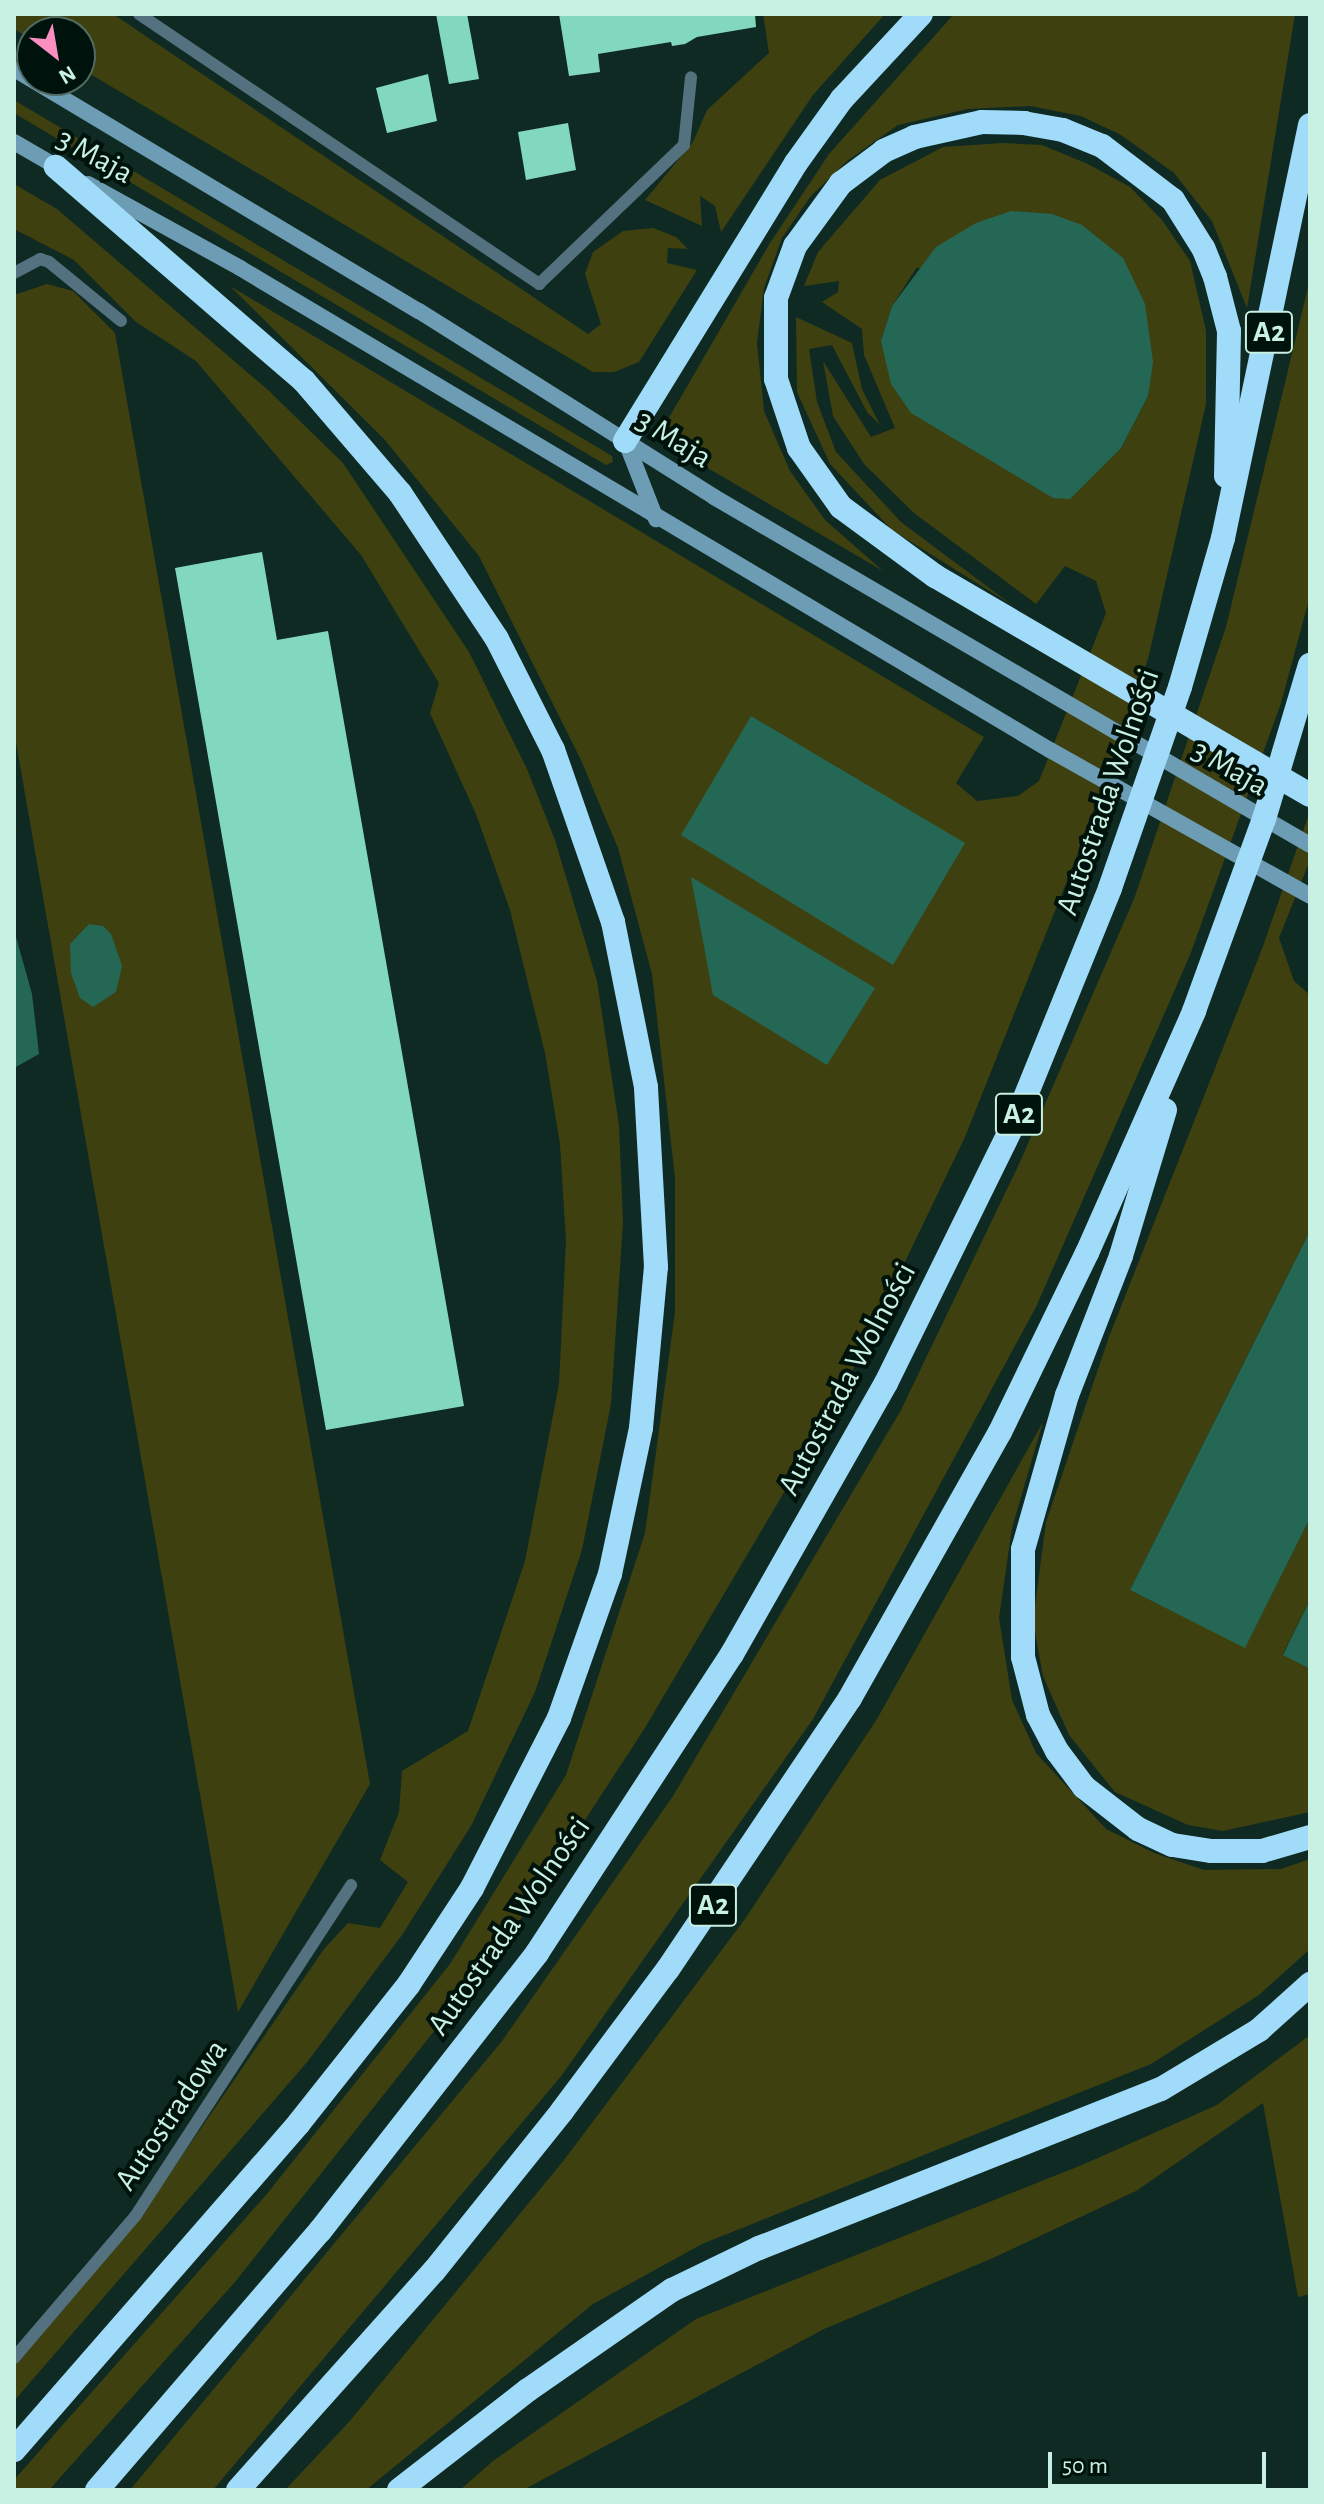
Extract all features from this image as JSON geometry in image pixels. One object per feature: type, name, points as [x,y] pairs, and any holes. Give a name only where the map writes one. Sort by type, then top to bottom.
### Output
[{"type":"highway","points":[[625,441],[796,163],[842,99],[921,14]]},
{"type":"highway","points":[[1223,538],[1229,331],[1203,248],[1155,182],[1102,146],[1063,130],[982,122],[915,137],[884,151],[841,183],[795,246],[776,298],[776,379],[799,448],[822,485],[863,527],[1083,665],[1310,795]]},
{"type":"highway","name":"Autostrada Wolności","points":[[97,2490],[320,2231],[537,1953],[732,1654],[886,1383],[1018,1115],[1110,888],[1180,687],[1223,538],[1310,125]]},
{"type":"highway","points":[[14,2450],[299,2123],[409,1984],[472,1888],[559,1718],[610,1574],[641,1428],[656,1267],[646,1087],[613,922],[553,750],[497,639],[400,493],[304,381],[56,167]]},
{"type":"highway","name":"A2","points":[[238,2490],[434,2271],[562,2111],[668,1969],[807,1764],[939,1545],[1000,1432],[1087,1253],[1194,1011],[1264,819],[1310,665]]},
{"type":"highway","points":[[1194,1011],[1121,1256],[1067,1395],[1023,1549],[1023,1657],[1038,1715],[1057,1751],[1084,1787],[1119,1817],[1173,1845],[1212,1851],[1262,1851],[1310,1837]]},
{"type":"highway","points":[[399,2490],[528,2390],[672,2290],[797,2233],[1161,2089],[1259,2030],[1310,1984]]},
{"type":"main road","name":"3 Maja","points":[[14,69],[1066,707],[1310,845]]},
{"type":"main road","name":"3 Maja","points":[[14,142],[240,268],[656,519],[1050,750],[1306,894]]},
{"type":"main road","points":[[625,441],[656,519]]},
{"type":"lane","points":[[139,14],[539,284],[684,145],[691,77]]},
{"type":"lane","points":[[14,273],[40,259],[49,262],[121,321]]},
{"type":"lane","name":"Autostradowa","points":[[14,2358],[136,2215],[351,1885]]},
{"type":"shaded area","points":[[14,14],[113,14],[588,334],[601,324],[585,274],[593,252],[623,231],[653,228],[676,237],[688,249],[668,248],[667,263],[697,270],[639,362],[614,372],[593,372],[96,77],[96,16],[16,16],[14,29]]},
{"type":"shaded area","points":[[763,14],[885,14],[813,95],[721,232],[715,206],[700,196],[702,226],[645,200],[693,142],[707,110],[769,53]]},
{"type":"shaded area","points":[[954,14],[1295,14],[1247,308],[1212,221],[1174,173],[1121,135],[1081,116],[1030,106],[968,109],[898,125],[847,161],[810,197],[782,238],[764,288],[757,343],[764,411],[790,471],[825,520],[883,571],[672,447],[663,428],[770,243],[829,154]]},
{"type":"shaded area","points":[[14,100],[612,456],[613,462],[606,465],[14,113]]},
{"type":"shaded area","points":[[1003,143],[1042,145],[1088,164],[1130,187],[1162,220],[1190,261],[1206,331],[1206,404],[1148,659],[1080,848],[965,1137],[838,1401],[643,1731],[508,1938],[235,2282],[49,2490],[14,2490],[14,2480],[266,2195],[450,1964],[566,1775],[645,1533],[675,1312],[675,1178],[652,974],[618,848],[581,760],[479,556],[385,440],[230,286],[984,737],[956,783],[977,801],[1018,796],[1039,781],[1106,613],[1096,581],[1065,566],[1036,604],[914,513],[864,464],[833,416],[823,361],[871,437],[895,428],[864,355],[862,329],[822,302],[838,292],[839,281],[804,286],[818,252],[880,180],[943,147]],"holes":[[[917,267],[1148,396],[1121,448],[881,341],[892,306]]]},
{"type":"shaded area","points":[[14,184],[57,209],[268,390],[343,463],[469,652],[527,769],[555,840],[597,981],[619,1125],[623,1222],[611,1404],[582,1550],[535,1692],[471,1826],[402,1935],[308,2061],[14,2401],[14,2364],[140,2217],[324,1949],[348,1923],[380,1928],[408,1882],[380,1860],[399,1812],[402,1771],[468,1731],[525,1561],[559,1384],[566,1241],[560,1144],[545,1053],[510,910],[476,814],[430,713],[439,683],[361,555],[196,361],[136,322],[74,260],[14,229]]},
{"type":"shaded area","points":[[1011,211],[1052,214],[1082,225],[1123,258],[1145,304],[1153,362],[1148,396],[1121,448],[1070,499],[1053,498],[911,413],[891,384],[881,341],[892,306],[936,247],[976,223]]},
{"type":"shaded area","points":[[1310,279],[1310,596],[1281,703],[1190,955],[1036,1307],[813,1719],[562,2075],[213,2490],[130,2490],[502,2041],[673,1796],[901,1410],[1020,1162],[1134,899],[1226,627]]},
{"type":"shaded area","points":[[47,284],[73,291],[115,333],[370,1784],[238,2012],[14,731],[14,295]]},
{"type":"shaded area","points":[[796,317],[852,343],[862,389],[880,425],[867,412],[832,345],[809,349],[817,402],[836,452],[901,522],[1012,605],[892,530],[830,464],[797,392]]},
{"type":"shaded area","points":[[751,716],[965,843],[893,965],[681,835]]},
{"type":"shaded area","points":[[1310,811],[1310,860],[1279,938],[1294,981],[1310,995],[1310,1231],[1130,1590],[1245,1647],[1310,1518],[1310,1600],[1283,1654],[1310,1669],[1310,1812],[1223,1831],[1188,1825],[1115,1792],[1069,1735],[1043,1676],[1033,1621],[1046,1522],[1109,1337],[1262,949]]},
{"type":"shaded area","points":[[691,877],[875,988],[827,1065],[713,995]]},
{"type":"shaded area","points":[[89,924],[103,926],[111,934],[122,966],[116,992],[93,1007],[80,998],[71,973],[70,944]]},
{"type":"shaded area","points":[[14,930],[32,994],[39,1054],[14,1068]]},
{"type":"shaded area","points":[[1310,1231],[1310,1518],[1245,1648],[1130,1590]]},
{"type":"shaded area","points":[[1043,1422],[1012,1528],[999,1618],[1012,1700],[1036,1753],[1106,1829],[1154,1853],[1204,1870],[1281,1869],[1310,1859],[1310,1949],[1259,1995],[1151,2064],[702,2244],[593,2304],[366,2490],[285,2490],[349,2422],[564,2160],[745,1919],[877,1719]]},
{"type":"shaded area","points":[[1310,1600],[1310,1669],[1283,1655]]},
{"type":"shaded area","points":[[1310,2035],[1310,2294],[1298,2297],[1263,2103],[1136,2191],[993,2258],[824,2329],[523,2490],[460,2490],[493,2461],[696,2319],[1082,2165],[1217,2105]]},
{"type":"building","points":[[436,14],[467,14],[479,79],[449,84]]},
{"type":"building","points":[[559,14],[755,14],[756,27],[697,37],[685,44],[672,46],[671,42],[598,54],[600,72],[569,76]]},
{"type":"building","points":[[428,74],[437,121],[387,133],[376,88]]},
{"type":"building","points":[[568,123],[576,170],[526,180],[518,132]]},
{"type":"building","points":[[262,552],[277,640],[328,631],[464,1406],[326,1430],[175,568]]}]
